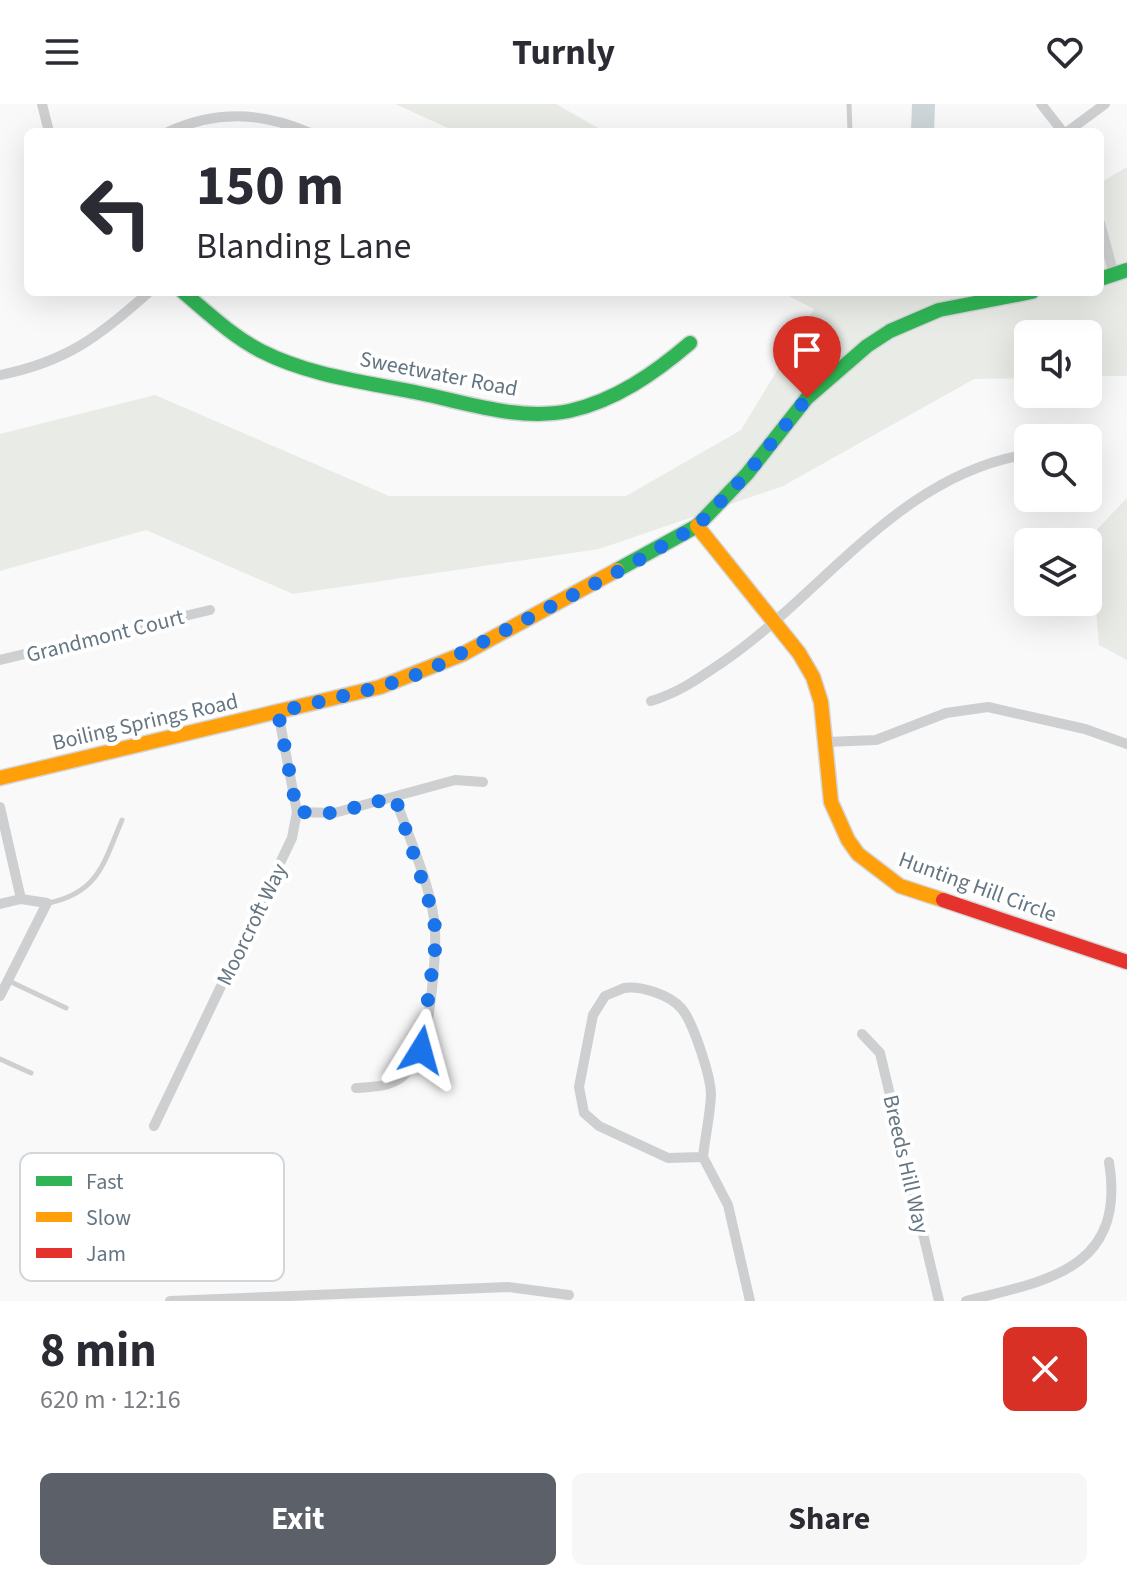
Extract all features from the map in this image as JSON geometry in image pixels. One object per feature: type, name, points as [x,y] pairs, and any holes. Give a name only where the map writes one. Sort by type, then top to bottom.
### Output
[{"type":"street","points":[[42,104],[48,128]]},
{"type":"street","points":[[1041,104],[1062,128]]},
{"type":"street","points":[[1071,128],[1105,104]]},
{"type":"street","points":[[178,128],[199,120],[231,115],[273,119],[297,128]]},
{"type":"street","points":[[1104,238],[1114,275]]},
{"type":"street","points":[[0,375],[30,369],[75,351],[144,296]]},
{"type":"street","name":"Sweetwater Road","points":[[188,296],[240,337],[285,361],[350,378],[527,413],[568,412],[608,399],[654,371],[690,343]]},
{"type":"street","name":"Boiling Springs Road","points":[[0,778],[380,687],[427,671],[623,569],[697,526],[747,474],[807,398],[867,346],[915,319],[939,310],[1005,296]]},
{"type":"street","points":[[651,701],[680,691],[747,646],[923,493],[970,469],[1014,458]]},
{"type":"street","name":"Hunting Hill Circle","points":[[697,526],[799,653],[813,677],[821,702],[827,742],[827,779],[838,821],[858,854],[900,886],[1127,962]]},
{"type":"street","name":"Grandmont Court","points":[[0,660],[210,610]]},
{"type":"street","points":[[827,742],[876,740],[946,713],[988,707],[1044,718],[1127,744]]},
{"type":"street","name":"Moorcroft Way","points":[[154,1126],[292,838],[297,812],[278,712]]},
{"type":"street","points":[[297,812],[334,813],[455,780],[483,782]]},
{"type":"street","points":[[356,1088],[381,1086],[400,1079],[421,1050],[425,1026],[436,942],[434,917],[395,797]]},
{"type":"street","points":[[0,807],[21,899]]},
{"type":"street","points":[[0,904],[21,899],[47,903],[0,996]]},
{"type":"street","points":[[703,1157],[668,1158],[599,1126],[584,1113],[579,1087],[593,1015],[599,1002],[610,993],[637,988],[670,999],[685,1013],[709,1077],[711,1092],[703,1157],[728,1205],[750,1301]]},
{"type":"street","name":"Breeds Hill Way","points":[[862,1034],[880,1053],[939,1301]]},
{"type":"street","points":[[966,1301],[1056,1278],[1090,1258],[1104,1242],[1113,1216],[1116,1185],[1109,1162]]},
{"type":"street","points":[[170,1301],[294,1299],[508,1287],[569,1295]]},
{"type":"lane","points":[[849,104],[850,128]]},
{"type":"lane","points":[[47,903],[76,893],[97,878],[122,820]]},
{"type":"lane","points":[[8,981],[66,1008]]},
{"type":"lane","points":[[0,1059],[31,1073]]},
{"type":"shaded area","points":[[395,104],[556,104],[598,128],[448,128]]},
{"type":"shaded area","points":[[912,104],[935,104],[934,128],[911,128]]},
{"type":"shaded area","points":[[1127,167],[1127,376],[1102,376],[1102,320],[1014,320],[1014,378],[974,379],[783,486],[599,549],[293,594],[146,530],[0,571],[0,434],[155,395],[389,496],[626,496],[741,430],[814,309],[789,296],[1104,296],[1104,181]]},
{"type":"shaded area","points":[[1127,498],[1127,660],[1099,645],[1097,616],[1102,616],[1102,528],[1099,528]]},
{"type":"traffic: fast","points":[[1104,278],[1127,270]]},
{"type":"traffic: fast","points":[[188,296],[250,345],[299,367],[475,406],[531,414],[569,411],[618,393],[663,365],[690,343]]},
{"type":"traffic: fast","points":[[617,570],[697,526],[747,474],[807,398],[867,346],[890,331],[939,310],[1011,296]]},
{"type":"traffic: slow","points":[[697,526],[799,653],[813,677],[821,702],[831,802],[848,840],[858,854],[900,886],[943,900]]},
{"type":"traffic: slow","points":[[0,778],[380,687],[463,654],[617,570]]},
{"type":"traffic: jam","points":[[943,900],[1127,962]]},
{"type":"route","points":[[421,1050],[436,942],[434,917],[395,797],[334,813],[297,812],[278,712],[380,687],[427,671],[623,569],[697,526],[747,474],[807,398]]}]
